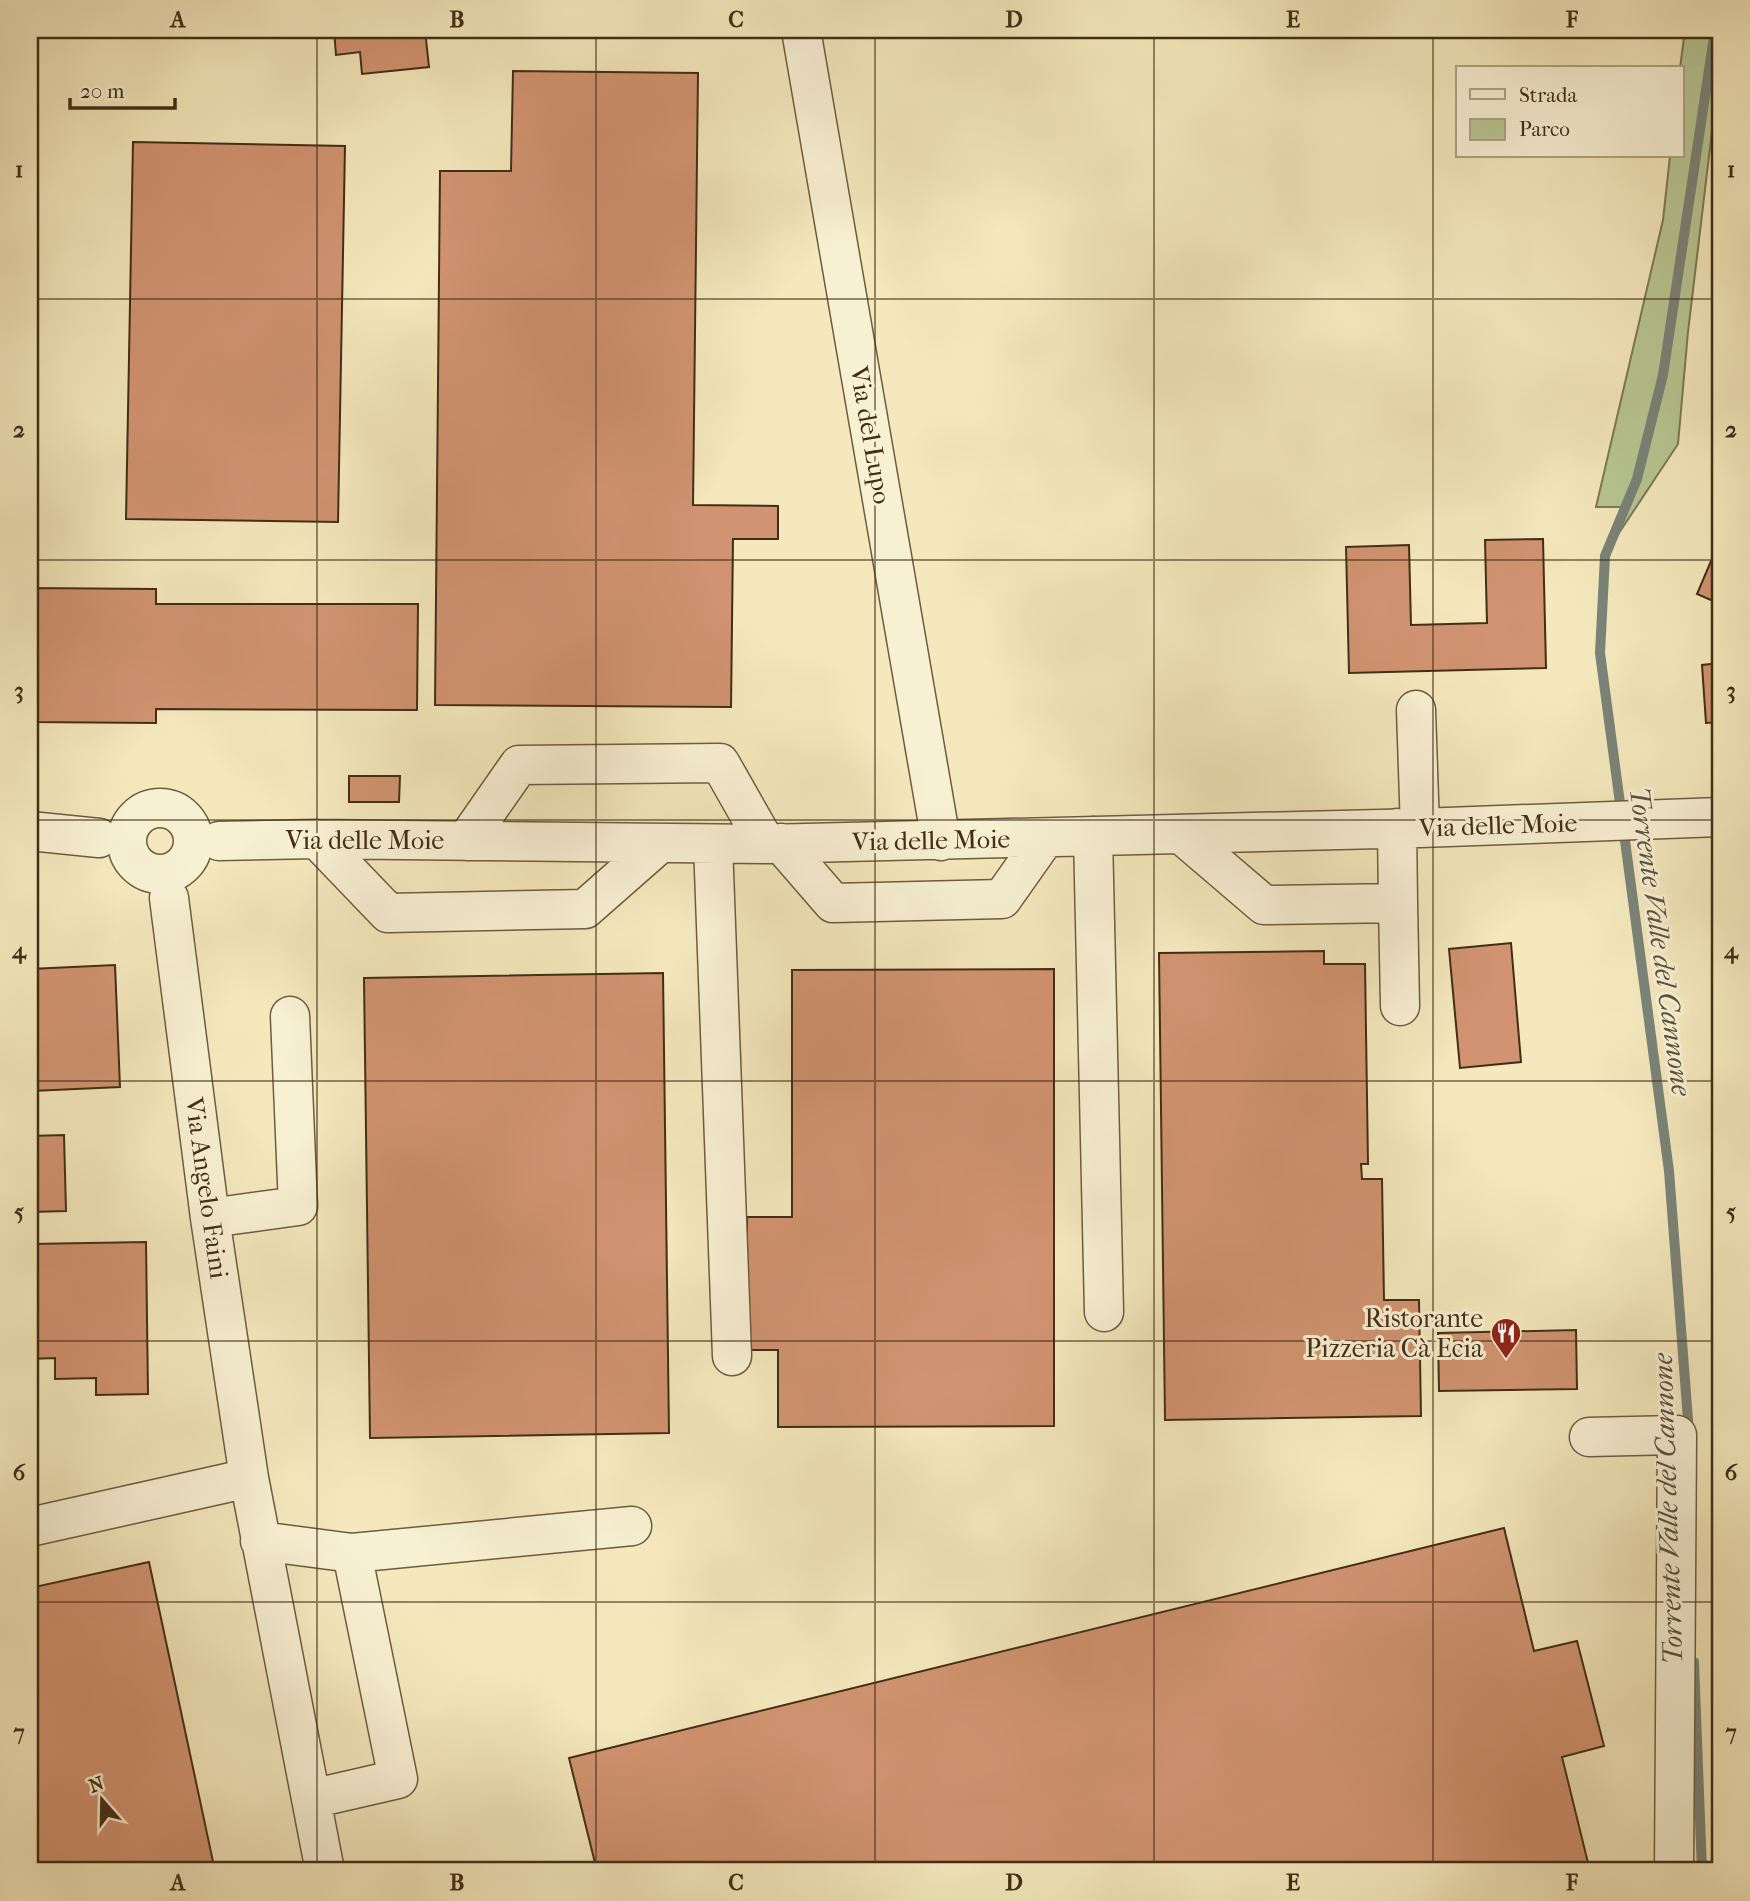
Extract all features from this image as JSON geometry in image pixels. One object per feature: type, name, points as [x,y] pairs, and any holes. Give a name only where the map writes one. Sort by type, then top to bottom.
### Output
[{"type":"street","name":"Via del Lupo","points":[[801,30],[941,841]]},
{"type":"street","points":[[1400,1006],[1398,903],[1408,828],[1416,710]]},
{"type":"street","points":[[466,841],[519,765],[720,763],[774,844],[833,903],[1002,899],[1045,838]]},
{"type":"street","points":[[160,808],[173,810],[184,817],[197,846],[169,898],[125,847],[137,818],[148,810],[160,808]]},
{"type":"street","name":"Via delle Moie","points":[[30,831],[125,847],[154,874],[166,873],[197,846],[317,839],[774,844],[1720,817]]},
{"type":"street","points":[[1181,834],[1264,905],[1398,903]]},
{"type":"street","points":[[1093,836],[1104,1312]]},
{"type":"street","points":[[317,839],[388,913],[585,909],[659,844]]},
{"type":"street","points":[[713,844],[732,1356]]},
{"type":"street","name":"Via Angelo Faini","points":[[169,898],[210,1218],[249,1478],[325,1871]]},
{"type":"street","points":[[210,1218],[298,1206],[290,1016]]},
{"type":"street","points":[[1589,1437],[1676,1436],[1674,1871]]},
{"type":"street","points":[[30,1527],[249,1478]]},
{"type":"street","points":[[260,1541],[352,1553],[632,1527]]},
{"type":"street","points":[[311,1799],[398,1779],[352,1553]]},
{"type":"green space","points":[[1685,30],[1720,30],[1720,64],[1688,332],[1678,444],[1615,539],[1622,507],[1596,507],[1663,220],[1670,158],[1684,158],[1684,66],[1680,66]]},
{"type":"building","points":[[127,30],[287,30],[287,31],[127,38]]},
{"type":"building","points":[[334,30],[425,30],[429,67],[362,74],[360,52],[336,55]]},
{"type":"building","points":[[513,71],[698,73],[693,505],[778,506],[778,539],[733,539],[731,707],[435,705],[440,171],[511,171]]},
{"type":"building","points":[[133,142],[345,146],[338,522],[126,519]]},
{"type":"building","points":[[1543,539],[1546,668],[1349,673],[1346,547],[1409,545],[1411,625],[1487,623],[1485,540]]},
{"type":"building","points":[[1720,540],[1720,604],[1697,594]]},
{"type":"building","points":[[30,588],[156,589],[156,604],[418,604],[417,710],[156,709],[156,723],[30,722]]},
{"type":"building","points":[[1720,663],[1720,722],[1706,723],[1702,665]]},
{"type":"building","points":[[349,776],[400,776],[399,802],[349,802]]},
{"type":"building","points":[[1511,943],[1521,1062],[1460,1068],[1449,949]]},
{"type":"building","points":[[1324,951],[1324,964],[1365,964],[1368,1164],[1361,1164],[1362,1179],[1382,1179],[1384,1300],[1419,1300],[1421,1416],[1165,1420],[1159,953]]},
{"type":"building","points":[[115,965],[120,1087],[32,1091],[30,969]]},
{"type":"building","points":[[1054,969],[1054,1426],[778,1427],[778,1350],[747,1350],[747,1217],[792,1217],[792,970]]},
{"type":"building","points":[[663,973],[669,1433],[370,1438],[364,978]]},
{"type":"building","points":[[64,1135],[66,1211],[30,1212],[30,1136]]},
{"type":"building","points":[[146,1242],[148,1394],[96,1395],[96,1378],[55,1379],[55,1358],[30,1359],[30,1244]]},
{"type":"building","points":[[1576,1330],[1577,1389],[1439,1391],[1438,1333]]},
{"type":"building","points":[[1504,1528],[1534,1651],[1577,1641],[1604,1746],[1562,1757],[1590,1871],[597,1871],[569,1758]]},
{"type":"building","points":[[149,1562],[215,1871],[30,1871],[30,1588]]},
{"type":"waterway","name":"Torrente Valle del Cannone","points":[[1689,1433],[1669,1171],[1600,653],[1605,556],[1637,479],[1663,375],[1715,30]]},
{"type":"waterway","name":"Torrente Valle del Cannone","points":[[1694,1662],[1702,1871]]},
{"type":"place","name":"Ristorante Pizzeria Cà Ecia","points":[[1506,1360]]}]
